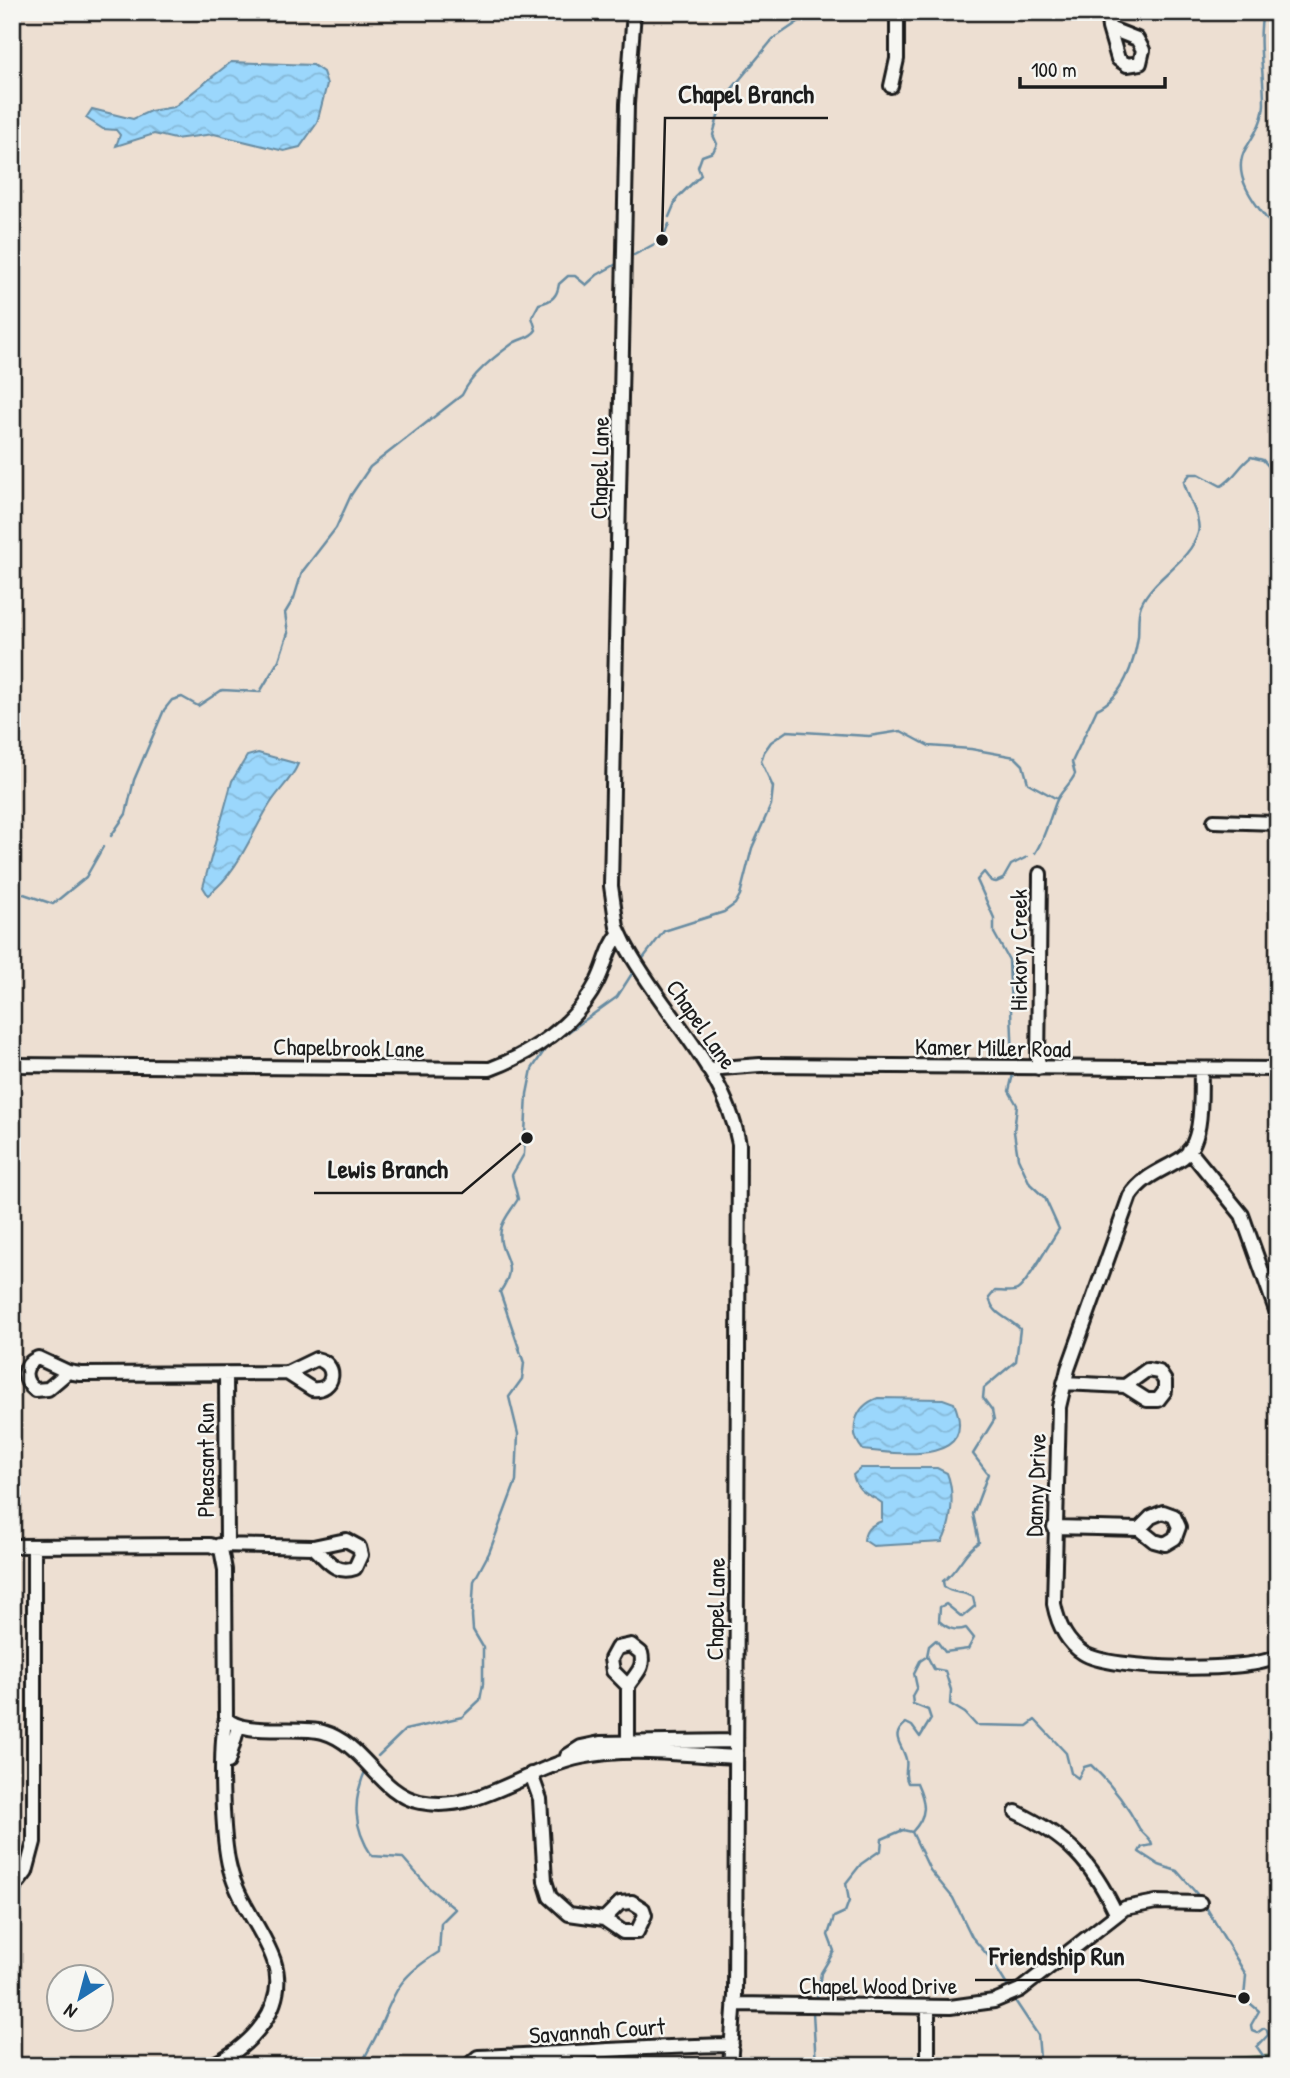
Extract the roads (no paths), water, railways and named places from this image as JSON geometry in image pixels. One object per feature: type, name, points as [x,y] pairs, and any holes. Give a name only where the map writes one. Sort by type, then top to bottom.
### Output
[{"type":"street","name":"Chapel Lane","points":[[634,12],[627,104],[611,864],[613,908],[620,933],[638,967],[708,1069],[730,1107],[739,1144],[734,2004],[730,2066]]},
{"type":"street","points":[[891,86],[897,59],[897,12]]},
{"type":"street","points":[[1107,12],[1109,28]]},
{"type":"street","points":[[1214,821],[1278,822]]},
{"type":"street","name":"Hickory Creek","points":[[1038,1068],[1040,874]]},
{"type":"street","name":"Chapelbrook Lane","points":[[12,1065],[490,1069],[530,1050],[578,1012],[599,979],[609,947],[620,933]]},
{"type":"street","name":"Kamer Miller Road","points":[[708,1069],[760,1065],[1278,1069]]},
{"type":"street","points":[[1201,1069],[1198,1122],[1189,1150],[1242,1215],[1278,1317]]},
{"type":"street","name":"Danny Drive","points":[[1189,1150],[1148,1175],[1130,1196],[1064,1383],[1056,1433],[1054,1527],[1057,1617],[1067,1638],[1085,1655],[1121,1664],[1227,1667],[1262,1664],[1278,1656]]},
{"type":"street","points":[[68,1372],[287,1373]]},
{"type":"street","name":"Pheasant Run","points":[[226,1374],[227,1545]]},
{"type":"street","points":[[1064,1383],[1125,1387]]},
{"type":"street","points":[[1054,1527],[1139,1529]]},
{"type":"street","points":[[210,1545],[221,1549],[225,1562],[226,1718],[223,1745],[225,1833],[230,1868],[243,1904],[274,1961],[277,1984],[273,2006],[261,2026],[233,2052],[210,2066]]},
{"type":"street","points":[[12,1546],[313,1547]]},
{"type":"street","points":[[12,1890],[26,1872],[34,1842],[34,1546]]},
{"type":"street","points":[[628,1686],[628,1748]]},
{"type":"street","points":[[226,1718],[238,1727],[299,1728],[333,1736],[362,1754],[398,1793],[429,1804],[476,1798],[560,1762],[593,1754],[628,1748],[735,1741]]},
{"type":"street","points":[[224,1780],[238,1727]]},
{"type":"street","points":[[628,1748],[735,1756]]},
{"type":"street","points":[[531,1774],[540,1799],[543,1864],[550,1896],[569,1914],[604,1919]]},
{"type":"street","points":[[1016,1812],[1048,1827],[1081,1855],[1094,1871],[1116,1913]]},
{"type":"street","name":"Chapel Wood Drive","points":[[734,2004],[928,2008],[970,2006],[1006,1997],[1041,1974],[1116,1913],[1147,1903],[1200,1903]]},
{"type":"street","points":[[928,2008],[928,2066]]},
{"type":"street","name":"Savannah Court","points":[[468,2066],[478,2057],[594,2053],[642,2046],[732,2045]]},
{"type":"street","points":[[66,2066],[76,2066]]},
{"type":"water","points":[[492,12],[576,12],[564,21],[517,21],[513,16],[502,19]]},
{"type":"water","points":[[231,62],[313,65],[323,72],[327,84],[317,123],[300,147],[284,151],[214,134],[175,139],[154,134],[116,146],[120,135],[116,130],[103,129],[86,118],[92,109],[133,119],[150,111],[174,107]]},
{"type":"water","points":[[258,753],[298,764],[270,804],[228,876],[208,895],[203,887],[232,781],[247,756]]},
{"type":"water","points":[[878,1398],[943,1399],[954,1403],[959,1423],[956,1437],[946,1446],[932,1451],[896,1453],[863,1450],[855,1435],[856,1420],[864,1407]]},
{"type":"water","points":[[861,1468],[937,1468],[947,1473],[951,1489],[951,1508],[942,1542],[873,1546],[864,1540],[870,1528],[882,1521],[882,1503],[858,1486],[853,1475]]},
{"type":"waterway","points":[[669,217],[677,198],[701,175],[698,167],[702,156],[713,152],[717,144],[713,135],[722,101],[773,39],[804,18],[820,12]]},
{"type":"waterway","points":[[1263,12],[1261,58],[1264,104],[1258,127],[1242,159],[1241,170],[1249,193],[1278,233]]},
{"type":"waterway","points":[[634,255],[662,240],[669,224]]},
{"type":"waterway","points":[[111,836],[126,814],[134,780],[164,710],[172,700],[182,697],[198,706],[222,690],[260,692],[279,660],[288,633],[285,613],[294,598],[302,572],[336,528],[351,495],[370,467],[462,395],[477,373],[498,355],[515,342],[534,333],[536,330],[532,317],[539,304],[553,298],[559,284],[568,276],[575,276],[586,285],[597,275],[620,262]]},
{"type":"waterway","points":[[1035,853],[1058,798],[1075,774],[1072,762],[1097,709],[1114,696],[1126,679],[1134,658],[1141,605],[1154,586],[1187,553],[1198,533],[1196,515],[1184,482],[1190,474],[1199,474],[1221,486],[1251,457],[1263,460],[1278,477]]},
{"type":"waterway","points":[[1278,484],[1273,489],[1274,498],[1278,502]]},
{"type":"waterway","points":[[641,961],[664,931],[724,912],[735,904],[740,895],[752,848],[771,805],[773,787],[761,761],[771,742],[787,731],[869,736],[901,731],[929,746],[971,749],[1015,757],[1023,765],[1028,783],[1057,799]]},
{"type":"waterway","points":[[12,890],[53,904],[86,877],[103,847]]},
{"type":"waterway","points":[[1013,1061],[1009,960],[994,933],[994,918],[977,880],[984,872],[991,881],[1003,879],[1011,865],[1027,857]]},
{"type":"waterway","points":[[378,1756],[405,1730],[462,1717],[480,1700],[483,1647],[473,1630],[474,1581],[489,1553],[516,1481],[518,1434],[509,1397],[522,1379],[524,1363],[500,1292],[509,1273],[500,1238],[504,1221],[518,1199],[512,1175],[524,1154],[527,1094],[532,1069],[546,1048],[617,997],[635,969]]},
{"type":"waterway","points":[[1013,1074],[1009,1091],[1017,1105],[1014,1132],[1018,1158],[1030,1184],[1045,1198],[1059,1229],[1021,1287],[1012,1291],[995,1291],[989,1298],[998,1313],[1020,1329],[1016,1361],[984,1388],[983,1398],[992,1410],[994,1420],[973,1454],[988,1474],[973,1514],[979,1542],[943,1581],[947,1589],[973,1597],[975,1606],[962,1617],[946,1604],[940,1607],[939,1621],[951,1629],[966,1628],[974,1638],[968,1649],[945,1652],[936,1640],[929,1646],[927,1656],[934,1669],[945,1671],[951,1690],[950,1704],[965,1713],[976,1725],[1027,1726],[1035,1720],[1066,1753],[1071,1773],[1078,1778],[1084,1767],[1091,1765],[1118,1795],[1151,1842],[1152,1845],[1142,1847],[1139,1852],[1159,1865],[1177,1871],[1197,1894]]},
{"type":"waterway","points":[[912,1832],[921,1820],[924,1803],[917,1783],[908,1783],[906,1759],[897,1736],[906,1723],[912,1726],[920,1737],[931,1719],[928,1710],[913,1704],[912,1696],[917,1687],[914,1673],[920,1661],[926,1657]]},
{"type":"waterway","points":[[361,2066],[402,1983],[416,1968],[439,1952],[441,1923],[455,1909],[429,1888],[403,1858],[372,1856],[361,1835],[357,1814],[358,1792],[366,1769]]},
{"type":"waterway","points":[[817,1998],[821,1973],[834,1951],[828,1935],[834,1917],[845,1912],[849,1901],[846,1883],[861,1864],[881,1850],[882,1839],[903,1830],[912,1832]]},
{"type":"waterway","points":[[912,1832],[930,1870],[953,1898],[972,1937],[990,1958],[1008,1987]]},
{"type":"waterway","points":[[1206,1907],[1246,1975],[1244,1998],[1259,2011],[1251,2025],[1252,2031],[1257,2033],[1264,2028],[1267,2030],[1268,2035],[1257,2047],[1269,2064],[1278,2063]]},
{"type":"waterway","points":[[1016,2002],[1038,2035],[1040,2058],[1044,2066]]},
{"type":"waterway","points":[[813,2012],[816,2066]]},
{"type":"place","name":"Chapel Branch","points":[[662,240]]},
{"type":"place","name":"Lewis Branch","points":[[527,1138]]},
{"type":"place","name":"Friendship Run","points":[[1244,1998]]}]
